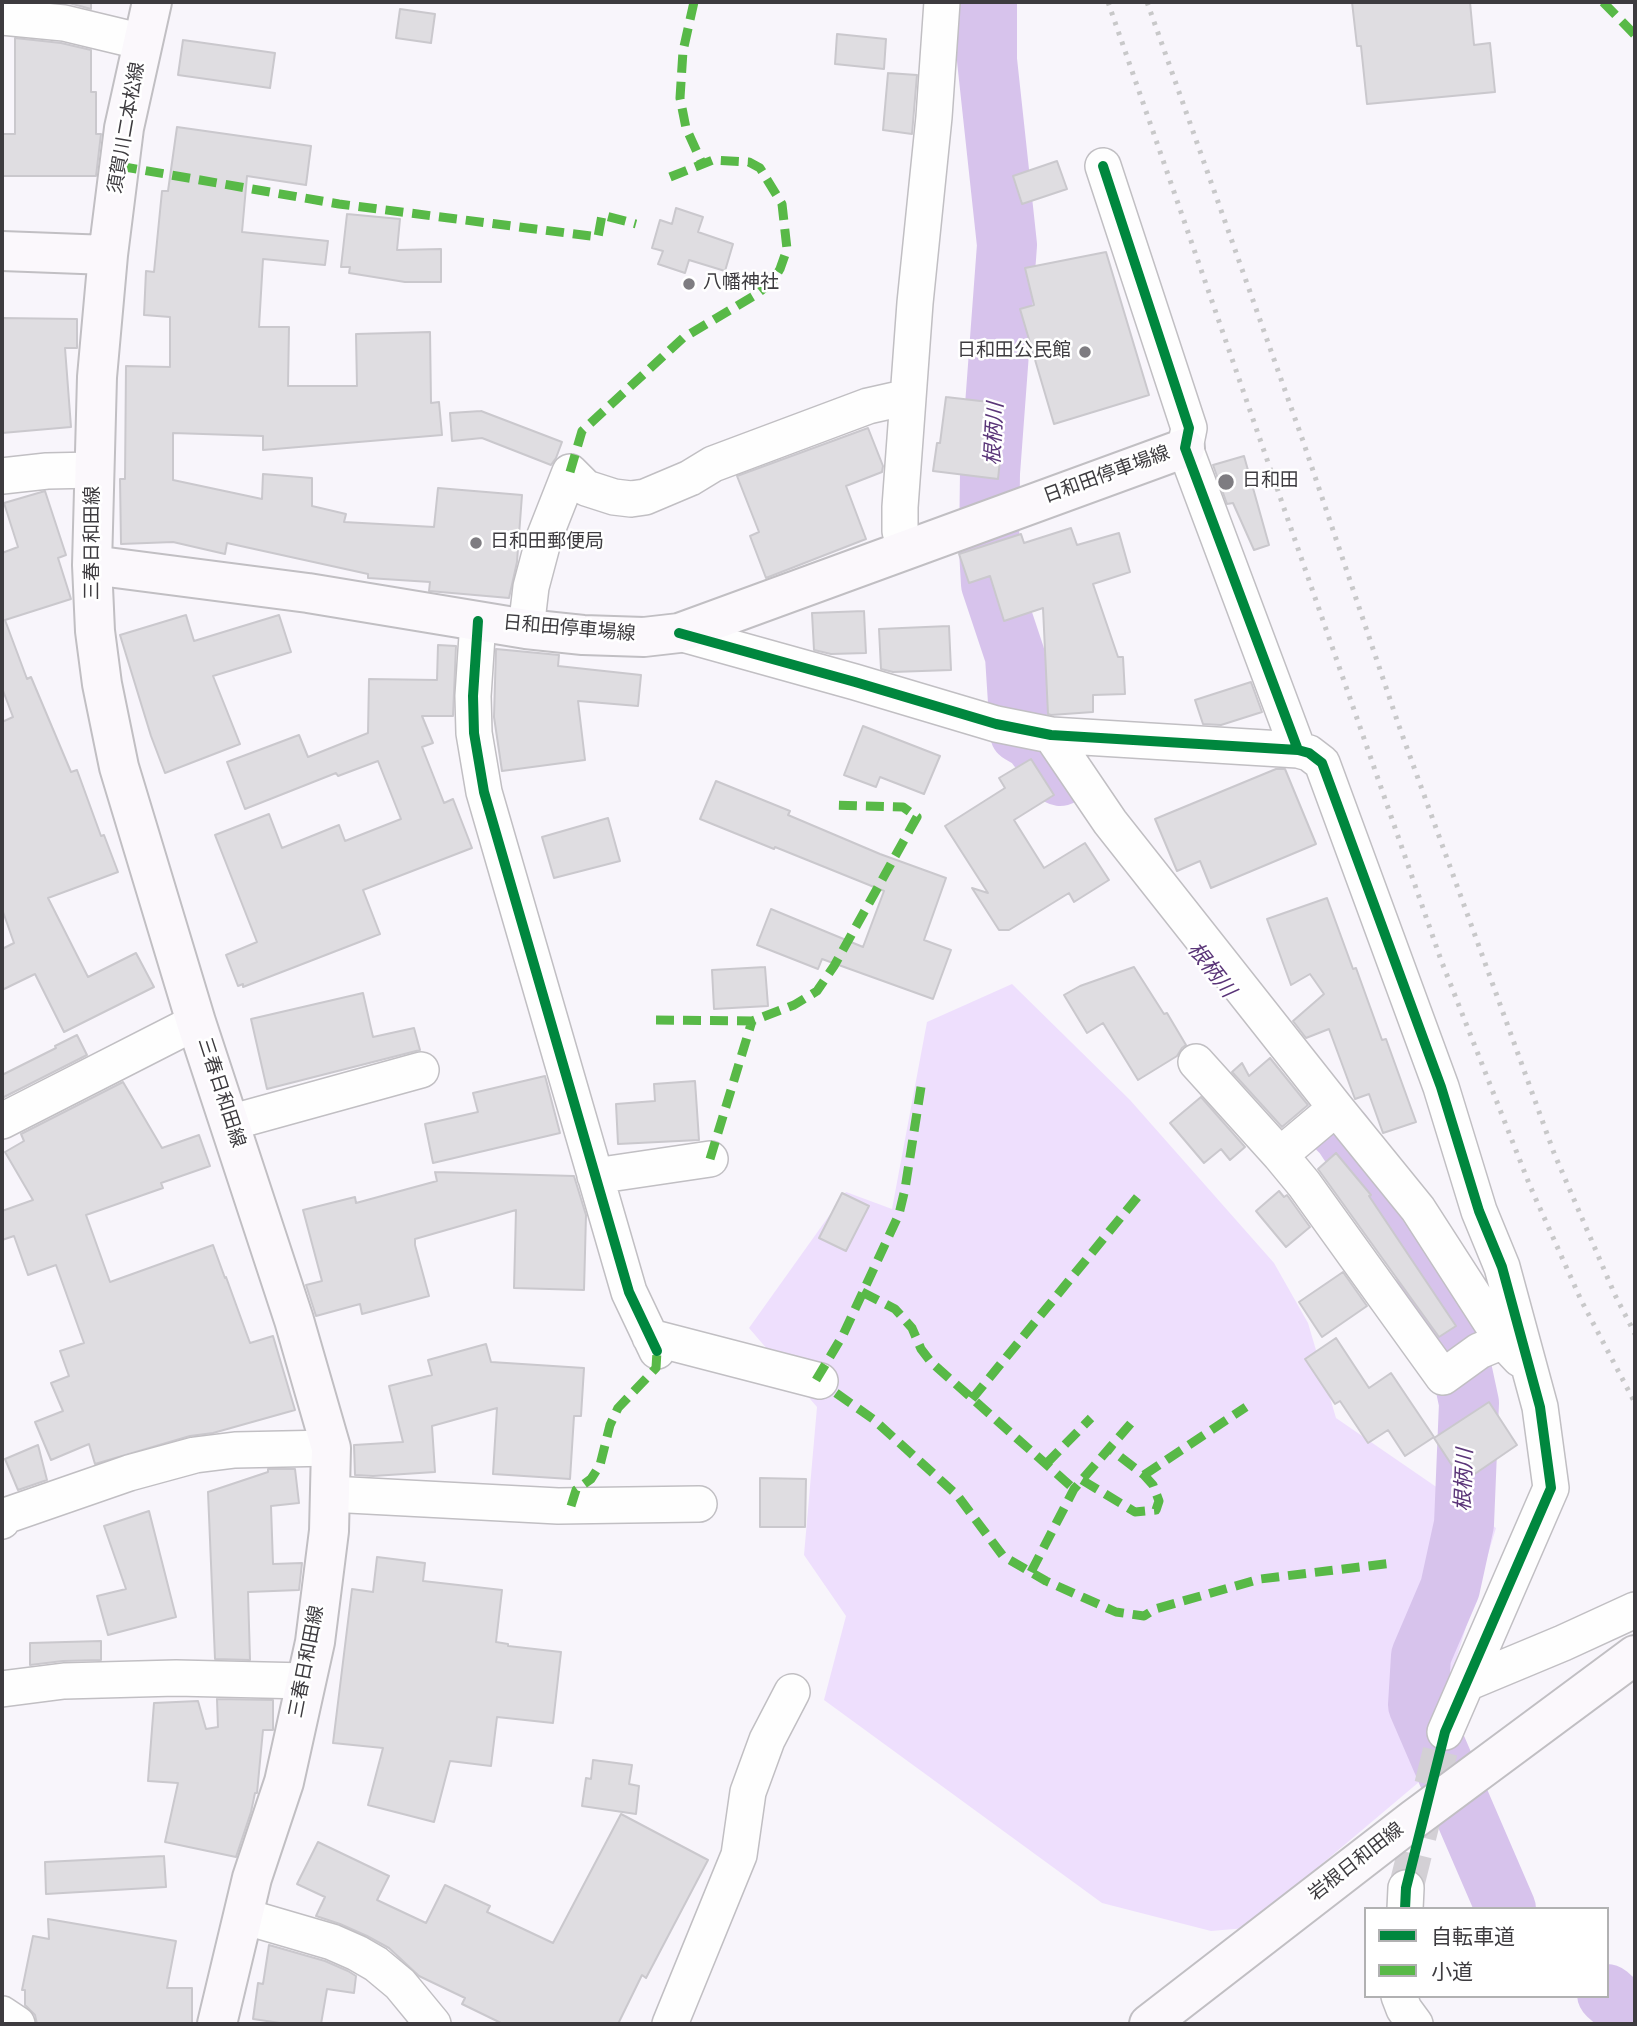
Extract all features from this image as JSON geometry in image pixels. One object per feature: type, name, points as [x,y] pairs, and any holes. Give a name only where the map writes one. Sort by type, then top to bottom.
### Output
[{"type":"main road","name":"須賀川二本松線","points":[[108,255],[124,128],[152,2]]},
{"type":"main road","points":[[2,251],[108,255]]},
{"type":"main road","name":"三春日和田線","points":[[108,255],[97,377],[92,565],[95,631],[102,684],[119,766],[196,1022],[294,1320],[331,1448],[329,1531],[315,1642],[284,1782],[252,1878],[217,2024]]},
{"type":"main road","name":"日和田停車場線","points":[[92,565],[308,593],[526,629],[583,635],[644,637],[679,633],[1185,448]]},
{"type":"main road","name":"岩根日和田線","points":[[1150,2024],[1414,1819],[1635,1656]]},
{"type":"street","points":[[905,549],[900,531],[900,507],[942,2]]},
{"type":"street","points":[[2,17],[64,23],[143,42]]},
{"type":"street","points":[[1103,166],[1189,428],[1185,448],[1298,750]]},
{"type":"street","points":[[526,629],[531,587],[544,538],[570,472],[586,488],[614,497],[645,497],[690,478],[713,464],[869,406],[908,397]]},
{"type":"street","points":[[2,476],[95,470]]},
{"type":"street","points":[[478,621],[473,696],[474,733],[484,792],[629,1292],[654,1344],[820,1381]]},
{"type":"street","points":[[679,633],[996,724],[1051,734],[1298,750],[1309,753],[1322,763],[1441,1087],[1479,1211],[1502,1267],[1540,1407],[1551,1488],[1445,1732]]},
{"type":"street","points":[[1051,734],[1110,822],[1418,1209],[1491,1346],[1530,1369]]},
{"type":"street","points":[[2,1121],[196,1022]]},
{"type":"street","points":[[1196,1062],[1286,1150],[1304,1184],[1443,1377],[1491,1346]]},
{"type":"street","points":[[229,1123],[421,1070]]},
{"type":"street","points":[[1286,1150],[1336,1108]]},
{"type":"street","points":[[595,1176],[710,1159]]},
{"type":"street","points":[[2,1521],[5,1516],[129,1473],[195,1455],[235,1450],[331,1448]]},
{"type":"street","points":[[330,1494],[558,1506],[699,1504]]},
{"type":"street","points":[[1467,1683],[1635,1610]]},
{"type":"street","points":[[2,1689],[64,1681],[176,1678],[307,1681]]},
{"type":"street","points":[[670,2024],[739,1854],[748,1792],[767,1740],[792,1692]]},
{"type":"street","points":[[243,1916],[332,1942],[357,1953],[376,1964],[400,1984],[433,2024]]},
{"type":"street","points":[[1400,1998],[1415,2024]]},
{"type":"street","points":[[2,2014],[17,2024]]},
{"type":"shaded area","points":[[1012,984],[1130,1100],[1274,1263],[1308,1323],[1336,1418],[1496,1528],[1419,1782],[1246,1928],[1211,1931],[1102,1903],[824,1700],[846,1616],[804,1555],[817,1407],[749,1328],[846,1192],[892,1209],[927,1022]]},
{"type":"building","points":[[53,2],[91,2],[91,9],[69,3]]},
{"type":"building","points":[[1352,2],[1470,2],[1474,45],[1490,43],[1495,92],[1367,104],[1361,46],[1357,46]]},
{"type":"building","points":[[400,9],[435,14],[431,43],[396,38]]},
{"type":"building","points":[[837,34],[886,39],[884,69],[835,64]]},
{"type":"building","points":[[15,38],[61,43],[91,50],[91,92],[96,92],[96,134],[101,134],[96,176],[2,176],[2,134],[15,134]]},
{"type":"building","points":[[183,40],[275,53],[270,88],[178,75]]},
{"type":"building","points":[[888,73],[917,75],[912,134],[883,130]]},
{"type":"building","points":[[177,127],[311,146],[306,185],[247,176],[242,232],[328,241],[325,265],[263,259],[259,327],[289,327],[288,386],[357,386],[356,334],[430,332],[431,403],[439,402],[442,435],[263,450],[263,436],[173,433],[173,480],[262,499],[263,474],[312,478],[312,506],[346,514],[344,522],[434,527],[438,488],[522,495],[517,562],[509,598],[429,591],[430,582],[368,578],[368,574],[227,543],[225,554],[173,542],[121,544],[120,479],[125,479],[126,366],[170,367],[170,317],[144,315],[146,271],[154,272],[162,191],[168,191]]},
{"type":"building","points":[[1057,161],[1067,189],[1022,204],[1013,176]]},
{"type":"building","points":[[676,208],[703,217],[698,232],[733,244],[725,271],[689,260],[685,273],[658,264],[663,251],[652,248],[660,220],[672,224]]},
{"type":"building","points":[[347,214],[400,219],[397,250],[441,249],[441,282],[405,282],[349,273],[350,267],[341,267]]},
{"type":"building","name":"日和田公民館","points":[[1106,252],[1149,395],[1054,424],[1020,309],[1034,305],[1025,268]]},
{"type":"building","points":[[2,318],[77,319],[77,348],[65,348],[71,427],[2,433]]},
{"type":"building","points":[[946,397],[989,402],[984,449],[1001,451],[998,479],[933,471]]},
{"type":"building","points":[[481,411],[562,442],[556,458],[551,465],[482,438],[452,441],[450,413]]},
{"type":"building","points":[[868,428],[883,466],[882,472],[846,486],[866,539],[766,578],[750,536],[759,532],[737,476]]},
{"type":"building","points":[[1244,456],[1269,545],[1254,550],[1233,503],[1227,504],[1213,465]]},
{"type":"building","points":[[45,491],[66,555],[58,558],[71,599],[5,620],[27,679],[31,677],[71,772],[77,770],[101,836],[104,835],[118,872],[48,898],[88,977],[136,953],[154,987],[64,1032],[35,974],[2,990],[2,949],[14,943],[2,909],[2,722],[13,717],[2,688],[2,553],[18,547],[4,503]]},
{"type":"building","points":[[1071,528],[1077,545],[1119,533],[1130,572],[1093,584],[1118,657],[1123,657],[1125,694],[1093,695],[1093,712],[1051,715],[1048,714],[1043,608],[1004,621],[990,576],[969,583],[959,554],[1021,534],[1024,543]]},
{"type":"building","points":[[864,611],[866,653],[831,654],[814,650],[812,613]]},
{"type":"building","points":[[186,615],[194,641],[279,615],[291,652],[213,676],[240,744],[165,773],[120,635]]},
{"type":"building","points":[[949,626],[951,670],[893,672],[881,669],[879,629]]},
{"type":"building","points":[[438,645],[456,646],[453,716],[422,716],[433,743],[422,747],[444,803],[453,799],[472,848],[363,890],[380,934],[243,987],[243,984],[238,986],[226,955],[257,942],[215,835],[269,814],[282,848],[339,825],[345,841],[401,819],[378,761],[338,776],[336,773],[245,809],[227,762],[299,735],[308,757],[368,733],[369,679],[437,680]]},
{"type":"building","points":[[496,649],[559,655],[558,666],[641,675],[638,706],[578,701],[585,760],[502,771],[494,717]]},
{"type":"building","points":[[1251,682],[1262,712],[1221,725],[1203,724],[1195,700]]},
{"type":"building","points":[[863,726],[940,756],[924,794],[880,777],[876,787],[844,775]]},
{"type":"building","points":[[1031,759],[1054,795],[1014,820],[1044,868],[1085,843],[1109,880],[1074,902],[1069,893],[1009,930],[999,930],[972,888],[988,893],[945,826],[1005,788],[999,778]]},
{"type":"building","points":[[1276,769],[1285,769],[1316,844],[1211,888],[1200,861],[1177,871],[1155,819]]},
{"type":"building","points":[[716,781],[790,811],[788,815],[880,854],[946,878],[924,940],[951,950],[933,999],[822,959],[818,969],[757,945],[771,909],[863,947],[884,891],[700,819]]},
{"type":"building","points":[[608,818],[620,861],[554,878],[542,837]]},
{"type":"building","points":[[1327,898],[1382,1040],[1386,1039],[1416,1122],[1383,1133],[1369,1094],[1355,1099],[1329,1029],[1306,1038],[1293,1021],[1324,994],[1310,974],[1291,985],[1267,919]]},
{"type":"building","points":[[765,967],[768,1006],[714,1009],[712,970]]},
{"type":"building","points":[[1134,967],[1186,1045],[1177,1056],[1138,1080],[1103,1023],[1087,1033],[1064,995],[1080,986]]},
{"type":"building","points":[[363,993],[373,1037],[414,1028],[420,1050],[267,1089],[251,1019]]},
{"type":"building","points":[[77,1035],[87,1055],[2,1098],[2,1075]]},
{"type":"building","points":[[1270,1058],[1308,1105],[1282,1127],[1232,1072],[1242,1063],[1249,1076]]},
{"type":"building","points":[[545,1076],[560,1133],[433,1163],[425,1124],[478,1112],[473,1093]]},
{"type":"building","points":[[695,1081],[699,1140],[618,1144],[616,1104],[655,1101],[654,1084]]},
{"type":"building","points":[[123,1082],[162,1148],[199,1135],[210,1166],[161,1183],[163,1188],[86,1215],[110,1282],[213,1245],[250,1343],[273,1336],[295,1410],[213,1433],[190,1436],[95,1464],[89,1444],[51,1460],[35,1422],[63,1411],[51,1383],[69,1376],[60,1351],[84,1343],[56,1265],[28,1275],[14,1236],[2,1240],[2,1211],[33,1200],[5,1152],[24,1141],[21,1134]]},
{"type":"building","points":[[1201,1097],[1245,1147],[1230,1160],[1221,1149],[1204,1163],[1170,1123]]},
{"type":"building","points":[[1336,1153],[1371,1195],[1369,1196],[1456,1326],[1439,1337],[1318,1169]]},
{"type":"building","points":[[435,1172],[574,1176],[586,1215],[584,1290],[514,1288],[516,1210],[415,1239],[429,1296],[362,1314],[360,1304],[316,1316],[306,1285],[322,1281],[303,1210],[355,1197],[356,1203],[437,1181]]},
{"type":"building","points":[[1279,1191],[1284,1197],[1287,1195],[1310,1227],[1286,1247],[1256,1211]]},
{"type":"building","points":[[842,1193],[869,1206],[846,1251],[819,1238]]},
{"type":"building","points":[[1343,1272],[1367,1306],[1322,1337],[1299,1302]]},
{"type":"building","points":[[1336,1338],[1369,1388],[1391,1373],[1434,1437],[1405,1456],[1388,1430],[1368,1443],[1340,1401],[1335,1404],[1305,1359]]},
{"type":"building","points":[[486,1344],[491,1362],[584,1368],[581,1416],[574,1416],[570,1479],[493,1474],[497,1408],[432,1426],[435,1472],[355,1475],[354,1445],[403,1442],[389,1386],[432,1375],[428,1360]]},
{"type":"building","points":[[1489,1402],[1517,1445],[1463,1482],[1434,1438]]},
{"type":"building","points":[[38,1445],[47,1480],[18,1490],[5,1459]]},
{"type":"building","points":[[268,1469],[295,1469],[299,1503],[271,1506],[273,1564],[302,1563],[299,1590],[248,1592],[250,1660],[215,1659],[208,1492],[268,1472]]},
{"type":"building","points":[[760,1478],[806,1479],[805,1527],[760,1527]]},
{"type":"building","points":[[149,1511],[176,1617],[108,1635],[97,1596],[126,1589],[104,1526]]},
{"type":"building","points":[[377,1557],[425,1563],[423,1581],[502,1590],[496,1642],[508,1646],[561,1652],[553,1723],[497,1717],[491,1766],[450,1761],[434,1822],[368,1805],[383,1748],[333,1743],[352,1589],[373,1592]]},
{"type":"building","points":[[101,1641],[101,1660],[30,1665],[30,1643]]},
{"type":"building","points":[[217,1699],[273,1700],[273,1730],[263,1730],[257,1793],[236,1857],[165,1842],[178,1783],[148,1781],[154,1703],[198,1701],[206,1729],[218,1727]]},
{"type":"building","points":[[593,1760],[632,1765],[629,1784],[639,1786],[636,1814],[582,1806],[586,1778],[591,1779]]},
{"type":"building","points":[[621,1814],[708,1860],[646,1978],[642,1975],[618,2024],[503,2024],[462,2004],[465,1998],[419,1976],[389,1948],[340,1924],[316,1916],[325,1897],[297,1884],[318,1842],[389,1876],[377,1900],[426,1923],[445,1885],[490,1906],[487,1912],[553,1943]]},
{"type":"building","points":[[164,1856],[166,1887],[46,1894],[45,1862]]},
{"type":"building","points":[[48,1919],[176,1941],[167,1988],[192,1988],[192,2024],[37,2024],[35,2015],[25,2005],[25,1990],[22,1990],[33,1936],[49,1939]]},
{"type":"building","points":[[269,1945],[325,1961],[348,1971],[356,1976],[354,1993],[327,1989],[321,2024],[287,2024],[253,2019],[258,1983],[263,1984]]},
{"type":"waterway","name":"根柄川","points":[[987,2],[987,60],[1007,245],[990,473],[991,584],[1015,656],[1020,733],[1032,740],[1060,776]]},
{"type":"waterway","name":"根柄川","points":[[1333,1124],[1343,1134],[1411,1237],[1457,1347],[1469,1403],[1464,1524],[1450,1588],[1421,1656],[1418,1705],[1505,1907]]},
{"type":"waterway","name":"根柄川","points":[[1609,1996],[1635,2019]]},
{"type":"tunnel","points":[[1406,1888],[1445,1732]]},
{"type":"railway","points":[[1108,2],[1441,960],[1530,1186],[1581,1300],[1635,1403]]},
{"type":"railway","points":[[1147,2],[1303,441],[1399,726],[1554,1153],[1615,1295],[1635,1334]]},
{"type":"marked path","points":[[694,2],[683,51],[680,98],[686,128],[702,163]]},
{"type":"marked path","points":[[1603,2],[1635,35]]},
{"type":"marked path","points":[[570,472],[582,431],[683,338],[757,294],[772,282],[787,249],[782,204],[760,168],[749,162],[713,160],[665,179]]},
{"type":"marked path","points":[[119,166],[339,204],[598,237],[602,215],[636,224]]},
{"type":"marked path","points":[[656,1020],[752,1021],[794,1005],[817,991],[834,966],[917,817],[903,807],[834,805]]},
{"type":"marked path","points":[[710,1159],[752,1021]]},
{"type":"marked path","points":[[816,1380],[843,1335],[899,1214],[921,1087]]},
{"type":"marked path","points":[[972,1399],[1140,1194]]},
{"type":"marked path","points":[[862,1292],[895,1309],[912,1328],[921,1349],[931,1362],[1074,1489]]},
{"type":"marked path","points":[[571,1506],[576,1490],[591,1479],[600,1465],[610,1425],[618,1408],[656,1368],[657,1351]]},
{"type":"marked path","points":[[836,1393],[873,1419],[957,1495],[1003,1556],[1046,1581],[1116,1612],[1144,1616],[1155,1609],[1260,1579],[1393,1563]]},
{"type":"marked path","points":[[1144,1475],[1246,1407]]},
{"type":"marked path","points":[[1046,1464],[1091,1418]]},
{"type":"marked path","points":[[1031,1572],[1074,1489],[1132,1422]]},
{"type":"marked path","points":[[1082,1480],[1135,1512],[1156,1510],[1159,1501],[1153,1485],[1109,1448]]},
{"type":"cycle path","points":[[1103,166],[1189,428],[1185,448],[1298,750]]},
{"type":"cycle path","points":[[478,621],[473,696],[474,733],[484,792],[629,1292],[657,1351]]},
{"type":"cycle path","points":[[679,633],[996,724],[1051,735],[1298,750],[1309,753],[1322,763],[1441,1087],[1479,1211],[1502,1267],[1540,1407],[1551,1488],[1445,1732],[1406,1888],[1405,1907]]},
{"type":"place","name":"八幡神社","points":[[689,284]]},
{"type":"place","name":"日和田公民館","points":[[1085,352]]},
{"type":"place","name":"日和田","points":[[1226,482]]},
{"type":"place","name":"日和田郵便局","points":[[476,543]]}]
